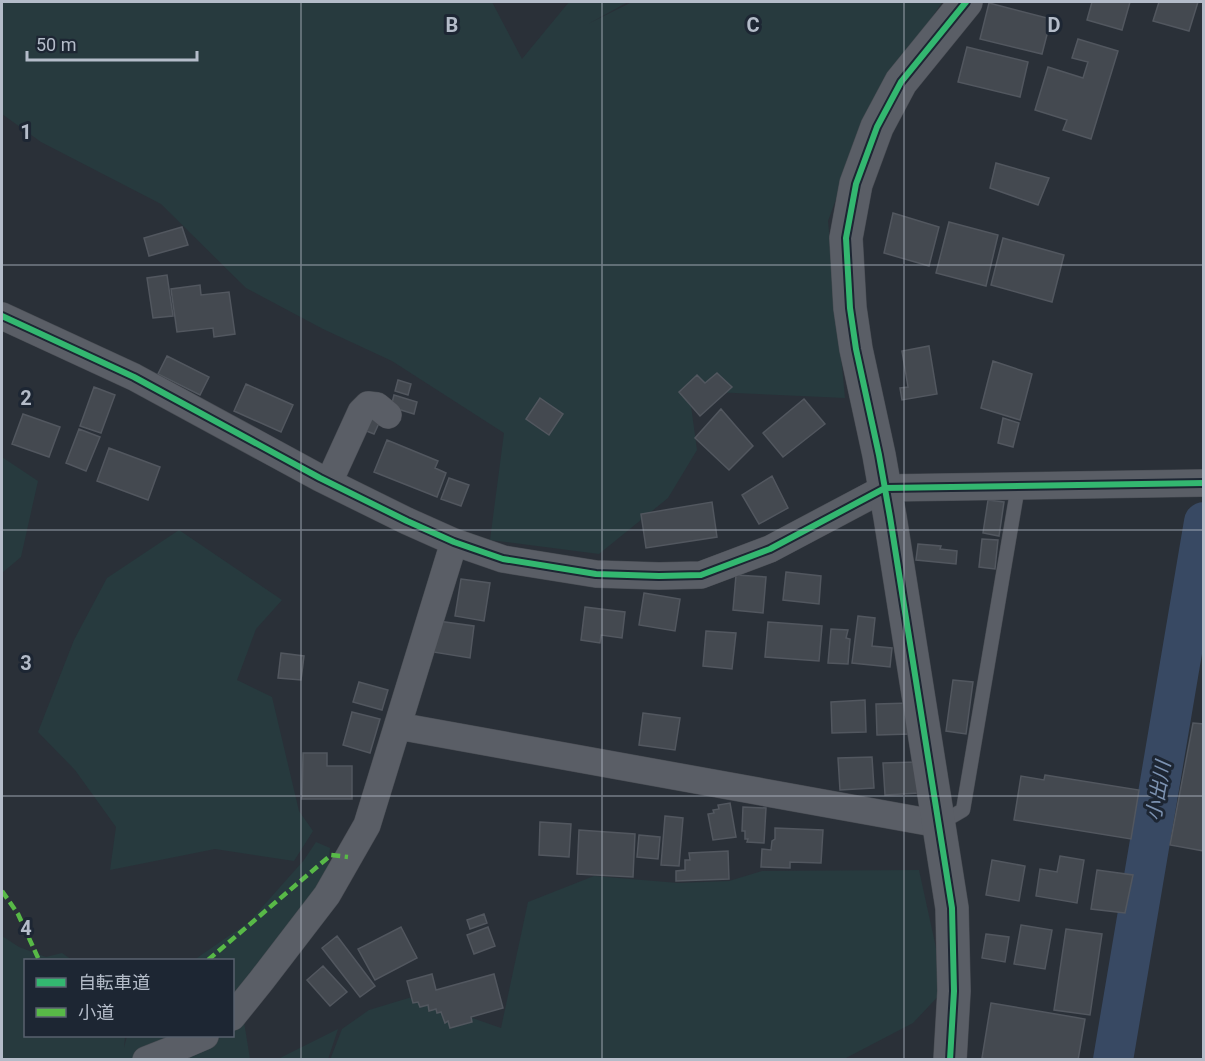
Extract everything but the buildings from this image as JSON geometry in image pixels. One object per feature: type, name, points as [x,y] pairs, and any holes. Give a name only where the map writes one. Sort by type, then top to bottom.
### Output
[{"type":"street","points":[[950,1059],[954,991],[952,908],[885,488],[856,349],[850,308],[846,238],[856,184],[877,127],[901,82],[966,2]]},
{"type":"street","points":[[2,316],[134,377],[329,482],[454,542],[503,559],[596,574],[701,575],[770,549],[885,488],[1202,483]]},
{"type":"street","points":[[329,482],[361,412],[368,405],[377,406],[388,415]]},
{"type":"street","points":[[234,1015],[327,895],[367,825],[454,542]]},
{"type":"street","points":[[398,726],[939,824]]},
{"type":"street","points":[[146,1059],[201,1037]]},
{"type":"lane","points":[[939,824],[963,810],[1018,486]]},
{"type":"green space","points":[[2,2],[492,2],[522,59],[569,2],[628,2],[588,24],[632,2],[942,2],[864,122],[828,221],[845,398],[689,391],[697,450],[668,498],[599,554],[490,540],[504,433],[392,361],[323,329],[246,288],[161,204],[41,142],[2,114]]},
{"type":"green space","points":[[2,457],[38,481],[21,557],[2,573]]},
{"type":"green space","points":[[179,530],[282,600],[256,629],[237,680],[272,697],[299,811],[313,831],[294,861],[215,849],[110,870],[116,827],[75,770],[38,732],[74,640],[107,578]]},
{"type":"green space","points":[[316,842],[330,848],[327,877],[240,997],[250,1059],[2,1059],[2,936],[19,947],[46,957],[62,953],[71,959],[24,959],[24,1037],[125,1037],[124,1048],[127,1037],[234,1037],[234,959],[195,959],[249,922],[304,860]]},
{"type":"green space","points":[[919,870],[945,989],[913,1023],[844,1059],[330,1060],[342,1029],[369,1010],[412,997],[501,1028],[528,902],[594,876],[678,883],[729,881],[762,871]]},
{"type":"green space","points":[[338,1029],[328,1059],[278,1059]]},
{"type":"waterway","name":"小出川","points":[[1113,1060],[1204,522]]},
{"type":"marked path","points":[[209,959],[331,855],[348,857]]},
{"type":"marked path","points":[[2,891],[18,914],[39,959]]},
{"type":"cycle path","points":[[950,1060],[954,991],[952,908],[890,517],[856,349],[850,308],[846,238],[856,184],[877,127],[901,82],[966,2]]},
{"type":"cycle path","points":[[2,316],[134,377],[320,478],[454,542],[503,559],[596,574],[701,575],[770,549],[885,488],[1204,483]]}]
